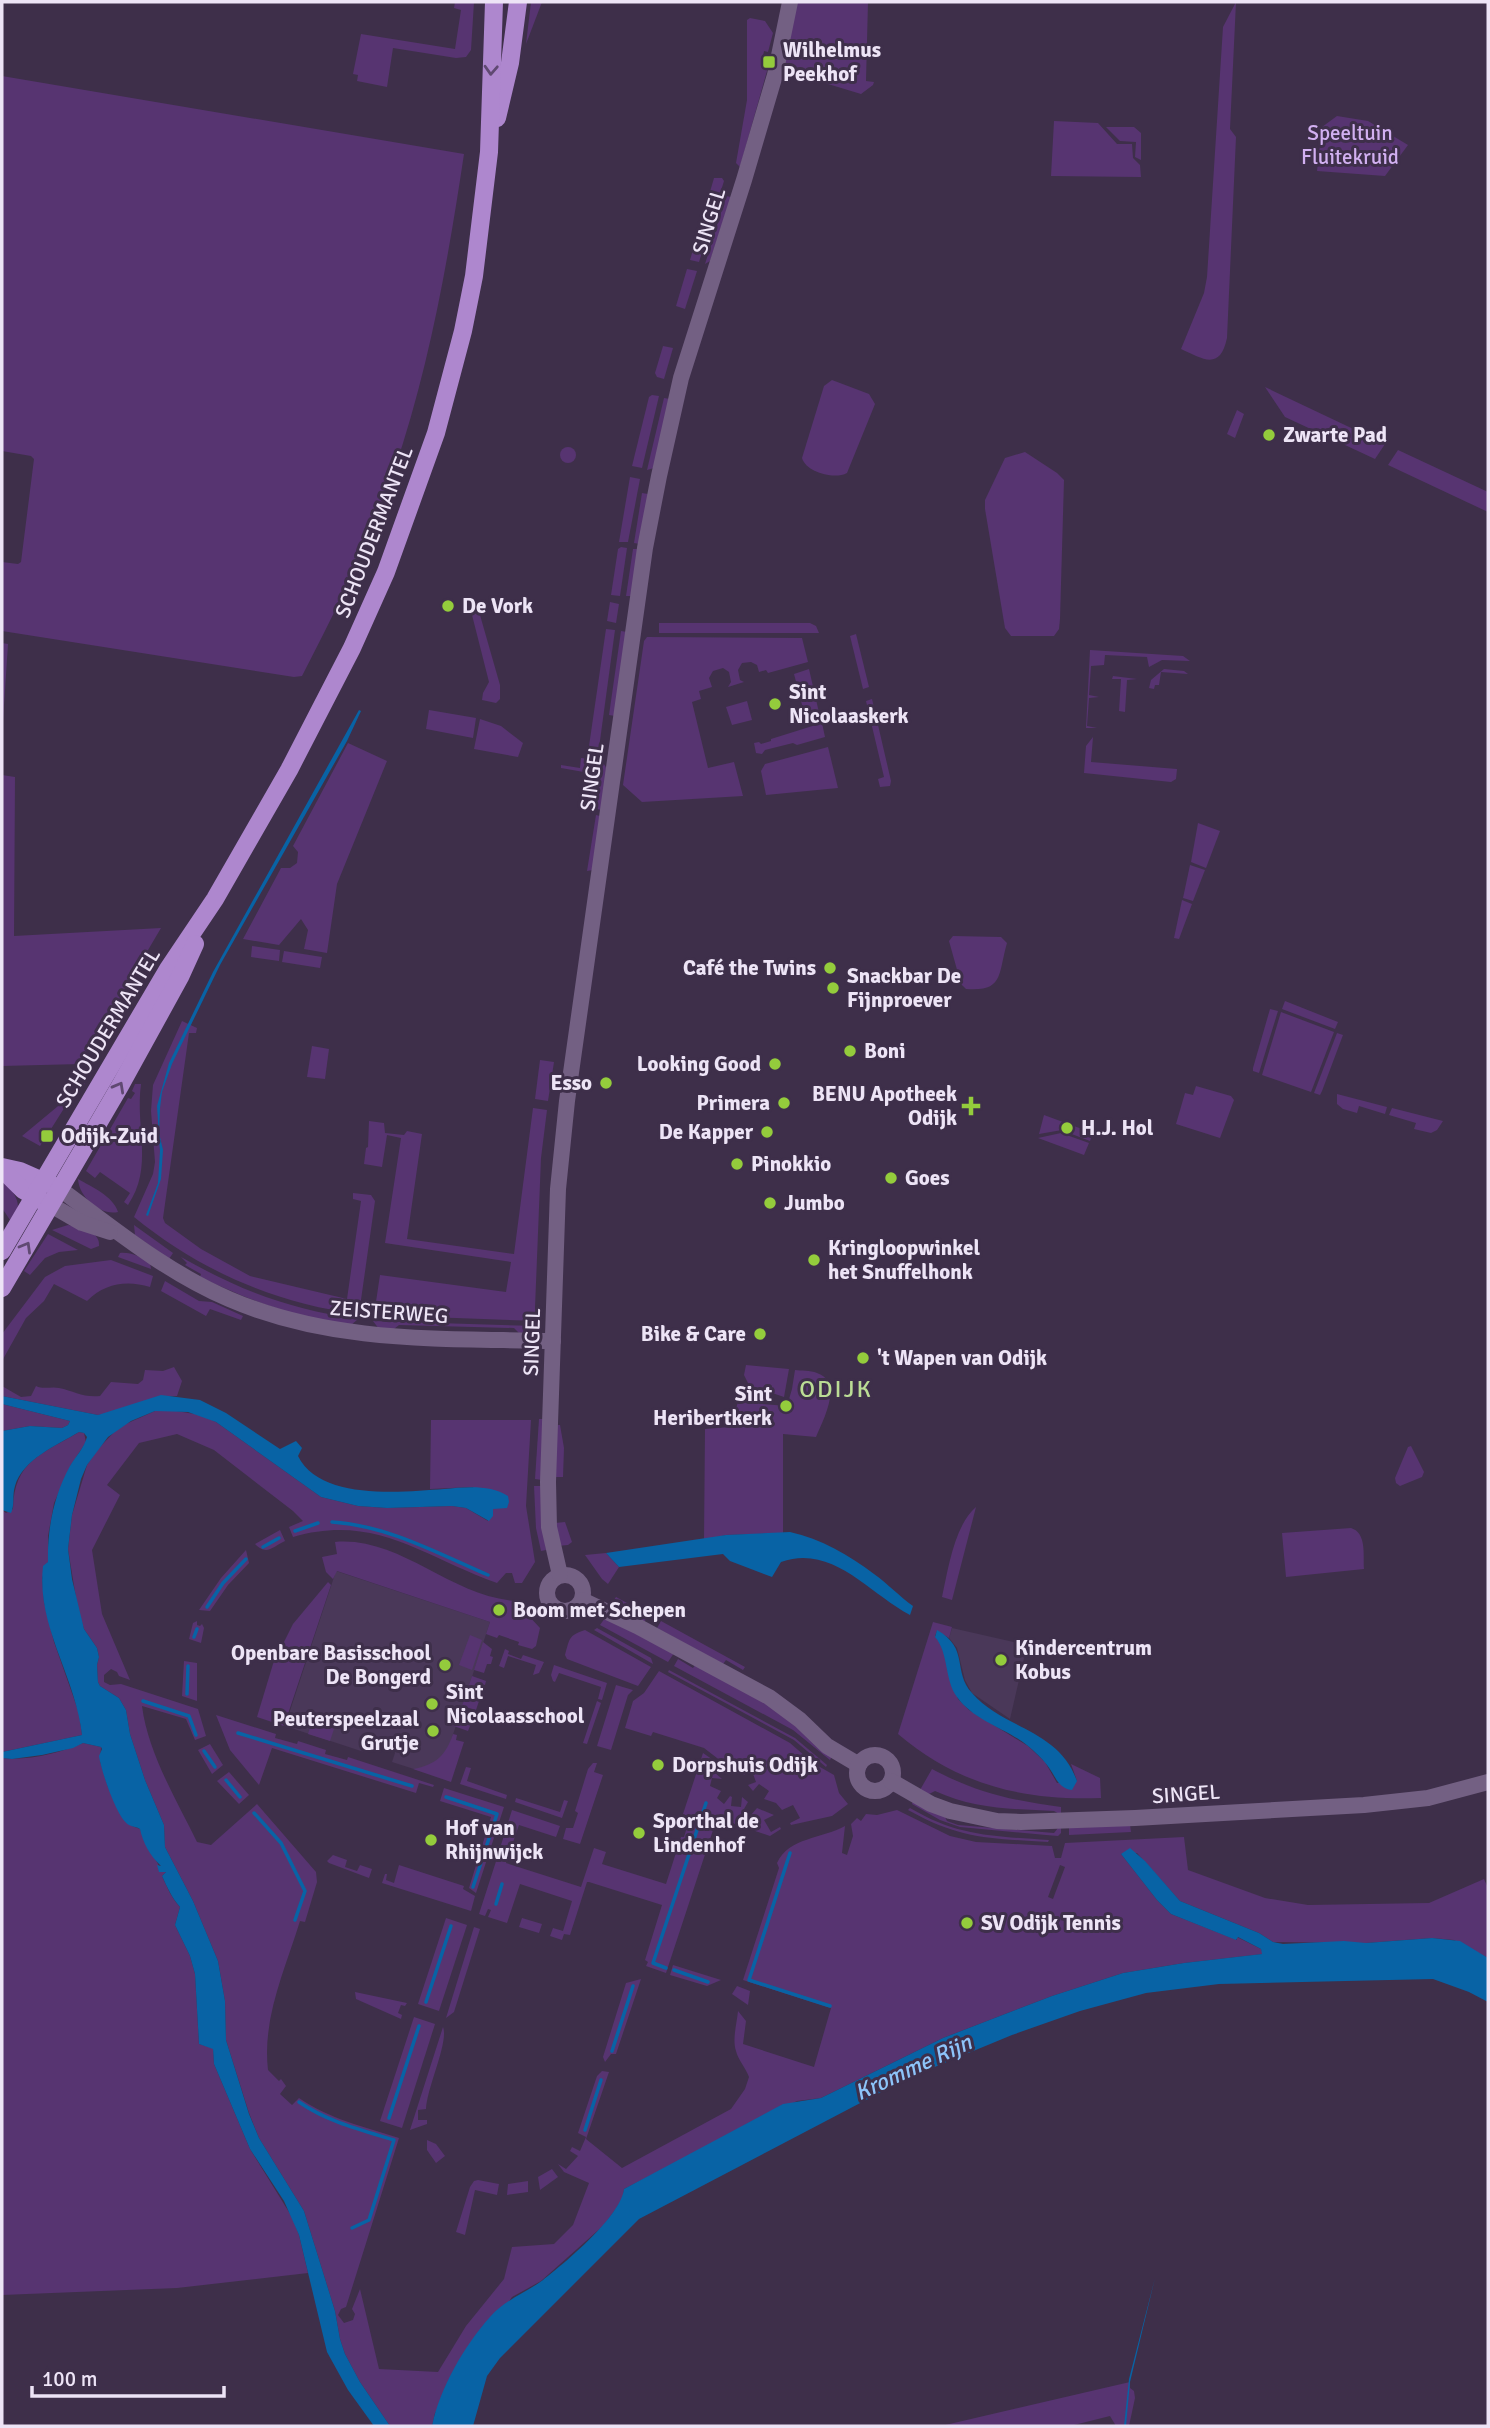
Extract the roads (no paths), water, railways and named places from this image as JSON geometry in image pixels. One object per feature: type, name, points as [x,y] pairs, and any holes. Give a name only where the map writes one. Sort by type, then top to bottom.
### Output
[{"type":"main road","name":"SCHOUDERMANTEL","points":[[47,1193],[168,969],[215,899],[329,695],[386,572],[414,501],[436,433],[463,331],[474,276],[489,152],[494,2]]},
{"type":"main road","name":"SCHOUDERMANTEL","points":[[489,152],[510,63],[518,2]]},
{"type":"main road","points":[[2,1168],[14,1183],[47,1193]]},
{"type":"main road","points":[[2,1251],[47,1193]]},
{"type":"main road","points":[[2,1288],[47,1193]]},
{"type":"street","name":"SINGEL","points":[[560,1575],[549,1527],[558,1189],[567,1101],[645,548],[681,378],[775,75],[790,2]]},
{"type":"street","name":"ZEISTERWEG","points":[[47,1193],[82,1223],[119,1235],[226,1299],[294,1322],[363,1335],[553,1341]]},
{"type":"street","points":[[567,1574],[579,1581],[583,1587],[582,1600],[574,1609],[562,1611],[552,1605],[547,1590],[551,1581],[567,1574]]},
{"type":"street","points":[[582,1600],[637,1626],[769,1697],[827,1746],[859,1765]]},
{"type":"street","points":[[873,1755],[885,1758],[892,1768],[891,1781],[880,1790],[866,1788],[858,1778],[859,1765],[873,1755]]},
{"type":"street","name":"SINGEL","points":[[891,1781],[931,1804],[950,1811],[997,1821],[1021,1822],[1363,1805],[1438,1796],[1488,1782]]},
{"type":"water","points":[[359,710],[361,711],[347,741],[220,965],[172,1064],[162,1092],[160,1108],[159,1133],[163,1150],[161,1179],[148,1216],[146,1215],[158,1183],[160,1151],[157,1106],[169,1063],[213,972]]},
{"type":"water","points":[[161,1395],[200,1400],[226,1413],[280,1449],[296,1441],[302,1448],[298,1456],[309,1470],[324,1481],[343,1487],[385,1492],[477,1487],[508,1496],[507,1508],[493,1509],[493,1516],[489,1521],[466,1508],[452,1506],[358,1506],[321,1497],[216,1422],[188,1412],[155,1411],[131,1421],[108,1437],[87,1465],[72,1515],[68,1549],[72,1579],[84,1629],[97,1648],[98,1682],[119,1698],[126,1710],[130,1734],[145,1780],[164,1825],[165,1847],[193,1901],[218,1961],[225,2001],[226,2040],[249,2114],[259,2138],[304,2211],[335,2311],[345,2354],[360,2382],[390,2426],[374,2426],[348,2390],[327,2352],[299,2235],[284,2201],[250,2149],[214,2064],[213,2049],[199,2044],[195,1974],[190,1956],[175,1925],[180,1907],[162,1876],[166,1872],[159,1872],[157,1865],[161,1866],[148,1849],[140,1829],[124,1821],[115,1804],[100,1763],[101,1747],[83,1743],[42,1755],[2,1758],[2,1752],[82,1735],[72,1693],[45,1610],[42,1588],[43,1566],[48,1562],[50,1525],[56,1500],[64,1477],[87,1437],[79,1432],[33,1461],[25,1468],[15,1486],[11,1513],[2,1510],[2,1431],[30,1426],[62,1428],[70,1421],[2,1404],[2,1396],[98,1415]]},
{"type":"water","points":[[790,1532],[824,1543],[864,1567],[913,1606],[910,1615],[834,1565],[817,1560],[800,1558],[781,1562],[772,1577],[730,1561],[723,1554],[619,1567],[606,1553],[726,1535]]},
{"type":"water","points":[[937,1630],[954,1645],[966,1685],[972,1693],[999,1715],[1044,1740],[1069,1764],[1077,1781],[1072,1790],[1060,1784],[1045,1762],[1028,1746],[972,1712],[957,1697],[950,1682],[943,1651],[935,1637]]},
{"type":"water","name":"Kromme Rijn","points":[[1130,1848],[1180,1901],[1259,1933],[1273,1942],[1366,1943],[1432,1938],[1460,1941],[1488,1958],[1488,2002],[1433,1979],[1219,1984],[1146,1993],[1080,2011],[1012,2035],[908,2078],[639,2219],[500,2358],[487,2376],[473,2426],[432,2426],[447,2382],[480,2328],[502,2306],[543,2280],[591,2238],[613,2212],[624,2189],[783,2104],[821,2098],[943,2038],[1052,1996],[1123,1973],[1262,1954],[1261,1949],[1238,1937],[1236,1940],[1171,1914],[1121,1854]]},
{"type":"water","points":[[1155,2278],[1130,2382],[1124,2426],[1129,2379]]},
{"type":"waterway","points":[[332,1522],[393,1535],[488,1575]]},
{"type":"waterway","points":[[295,1531],[318,1523]]},
{"type":"waterway","points":[[263,1547],[279,1538]]},
{"type":"waterway","points":[[207,1607],[223,1583],[246,1559]]},
{"type":"waterway","points":[[194,1637],[197,1629]]},
{"type":"waterway","points":[[187,1694],[188,1666]]},
{"type":"waterway","points":[[143,1701],[189,1716],[196,1735]]},
{"type":"waterway","points":[[238,1733],[412,1786]]},
{"type":"waterway","points":[[204,1751],[215,1767]]},
{"type":"waterway","points":[[226,1780],[240,1797]]},
{"type":"waterway","points":[[446,1797],[497,1814],[473,1887]]},
{"type":"waterway","points":[[666,1968],[653,1963],[706,1803]]},
{"type":"waterway","points":[[254,1813],[281,1843],[305,1891],[295,1920]]},
{"type":"waterway","points":[[790,1853],[749,1980],[830,2006]]},
{"type":"waterway","points":[[496,1904],[502,1884]]},
{"type":"waterway","points":[[426,2002],[451,1926]]},
{"type":"waterway","points":[[674,1970],[708,1982]]},
{"type":"waterway","points":[[612,2051],[633,1986]]},
{"type":"waterway","points":[[389,2118],[419,2026]]},
{"type":"waterway","points":[[585,2130],[601,2080]]},
{"type":"waterway","points":[[299,2102],[333,2120],[394,2140],[369,2220],[352,2228]]},
{"type":"place","name":"Wilhelmus Peekhof","points":[[769,62]]},
{"type":"place","name":"Zwarte Pad","points":[[1269,435]]},
{"type":"place","name":"De Vork","points":[[448,606]]},
{"type":"place","name":"Sint Nicolaaskerk","points":[[775,704]]},
{"type":"place","name":"Café the Twins","points":[[830,968]]},
{"type":"place","name":"Snackbar De Fijnproever","points":[[833,988]]},
{"type":"place","name":"Boni","points":[[850,1051]]},
{"type":"place","name":"Looking Good","points":[[775,1064]]},
{"type":"place","name":"Esso","points":[[606,1083]]},
{"type":"place","name":"Primera","points":[[784,1103]]},
{"type":"place","name":"BENU Apotheek Odijk","points":[[971,1106]]},
{"type":"place","name":"H.J. Hol","points":[[1067,1128]]},
{"type":"place","name":"De Kapper","points":[[767,1132]]},
{"type":"place","name":"Odijk-Zuid","points":[[47,1136]]},
{"type":"place","name":"Pinokkio","points":[[737,1164]]},
{"type":"place","name":"Goes","points":[[891,1178]]},
{"type":"place","name":"Jumbo","points":[[770,1203]]},
{"type":"place","name":"Kringloopwinkel het Snuffelhonk","points":[[814,1260]]},
{"type":"place","name":"Bike & Care","points":[[760,1334]]},
{"type":"place","name":"'t Wapen van Odijk","points":[[863,1358]]},
{"type":"place","name":"Sint Heribertkerk","points":[[786,1406]]},
{"type":"place","name":"Boom met Schepen","points":[[499,1610]]},
{"type":"place","name":"Kindercentrum Kobus","points":[[1001,1660]]},
{"type":"place","name":"Openbare Basisschool De Bongerd","points":[[445,1665]]},
{"type":"place","name":"Sint Nicolaasschool","points":[[432,1704]]},
{"type":"place","name":"Peuterspeelzaal Grutje","points":[[433,1731]]},
{"type":"place","name":"Dorpshuis Odijk","points":[[658,1765]]},
{"type":"place","name":"Sporthal de Lindenhof","points":[[639,1833]]},
{"type":"place","name":"Hof van Rhijnwijck","points":[[431,1840]]},
{"type":"place","name":"SV Odijk Tennis","points":[[967,1923]]},
{"type":"district","name":"ODIJK","points":[[836,1389]]},
{"type":"park label","name":"Speeltuin Fluitekruid","points":[[1350,145]]}]
